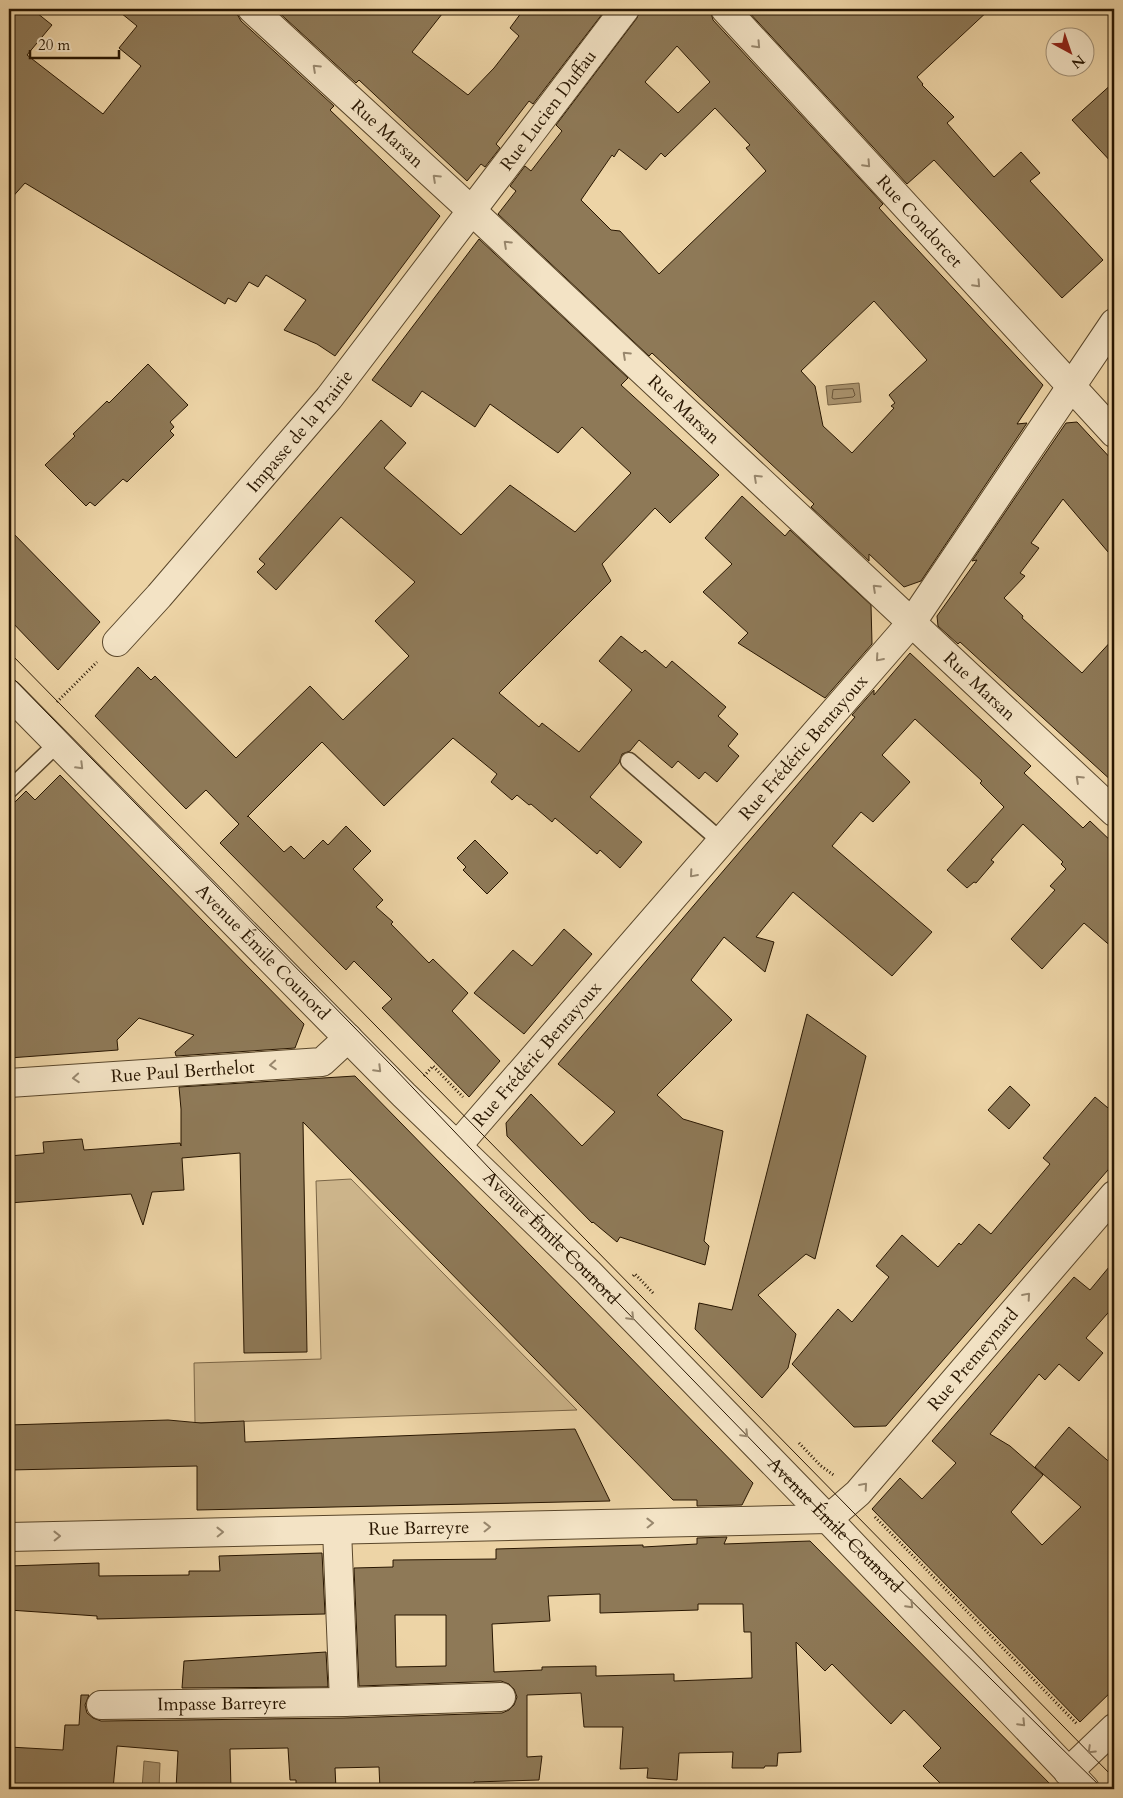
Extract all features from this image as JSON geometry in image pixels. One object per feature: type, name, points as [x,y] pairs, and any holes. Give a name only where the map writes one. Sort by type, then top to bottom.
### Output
[{"type":"street","name":"Rue Marsan","points":[[252,9],[472,211],[1114,812]]},
{"type":"street","name":"Rue Lucien Duffau","points":[[472,211],[625,9]]},
{"type":"street","name":"Rue Condorcet","points":[[724,9],[1114,433]]},
{"type":"street","name":"Impasse de la Prairie","points":[[117,642],[159,596],[329,398],[472,211]]},
{"type":"street","name":"Rue Frédéric Bentayoux","points":[[457,1146],[912,622],[1114,323]]},
{"type":"street","name":"Avenue Émile Counord","points":[[9,694],[348,1038],[588,1272],[828,1519],[1077,1781]]},
{"type":"street","name":"Rue Paul Berthelot","points":[[9,1083],[322,1062],[348,1038]]},
{"type":"street","name":"Rue Premeynard","points":[[828,1519],[858,1493],[1114,1194]]},
{"type":"street","name":"Rue Barreyre","points":[[9,1537],[828,1519]]},
{"type":"street","points":[[337,1530],[344,1702]]},
{"type":"street","name":"Impasse Barreyre","points":[[101,1705],[344,1702],[501,1697]]},
{"type":"street","points":[[1077,1781],[1108,1734]]},
{"type":"lane","points":[[9,790],[58,743]]},
{"type":"lane","points":[[629,761],[720,841]]},
{"type":"path","points":[[38,723],[117,642]]},
{"type":"path","points":[[821,1466],[858,1493],[870,1512],[1078,1724],[1108,1734]]},
{"type":"shaded area","points":[[351,1179],[577,1410],[195,1423],[194,1363],[321,1359],[316,1181]]},
{"type":"water","points":[[859,383],[861,402],[828,405],[826,386]]},
{"type":"water","points":[[144,1761],[160,1763],[159,1789],[142,1789]]},
{"type":"building","points":[[9,9],[32,9],[52,25],[27,55],[103,114],[141,66],[119,48],[137,26],[116,9],[237,9],[237,14],[241,21],[334,106],[330,110],[440,216],[335,356],[317,344],[284,330],[306,300],[266,275],[258,287],[249,282],[236,302],[228,298],[225,304],[25,183],[9,201]]},
{"type":"building","points":[[275,9],[446,9],[412,52],[468,95],[494,68],[519,36],[510,28],[524,9],[606,9],[533,104],[529,101],[496,144],[500,148],[485,167],[481,164],[467,181],[359,80],[356,83]]},
{"type":"building","points":[[640,9],[710,9],[713,20],[883,204],[879,208],[1043,385],[1017,424],[1027,423],[921,581],[904,587],[869,554],[869,561],[811,507],[814,504],[652,353],[649,356],[498,214],[516,191],[510,186],[525,166],[531,171],[562,131],[556,125],[637,18]],"holes":[[[677,46],[710,82],[678,113],[645,82]],[[715,108],[750,145],[746,148],[766,171],[659,274],[620,231],[611,230],[581,200],[612,155],[614,157],[619,149],[646,170],[661,153],[665,157]],[[874,301],[927,360],[889,395],[895,403],[891,406],[894,408],[852,453],[823,426],[815,386],[801,371]]]},
{"type":"building","points":[[746,9],[990,9],[917,77],[922,85],[954,117],[947,123],[994,177],[1021,152],[1040,173],[1030,181],[1103,260],[1062,298],[934,160],[907,184]]},
{"type":"building","points":[[1114,82],[1114,165],[1072,120]]},
{"type":"building","points":[[479,239],[628,378],[621,385],[719,475],[670,523],[655,508],[602,564],[611,581],[499,693],[539,727],[542,723],[579,752],[632,690],[599,661],[621,636],[642,653],[645,650],[666,668],[672,661],[726,707],[718,716],[738,734],[728,746],[739,756],[717,782],[705,772],[699,779],[678,761],[672,768],[639,740],[630,751],[622,754],[619,763],[590,797],[642,842],[620,868],[600,850],[597,854],[555,818],[552,822],[517,795],[512,800],[491,782],[497,774],[453,738],[384,806],[322,742],[248,816],[284,852],[291,846],[304,859],[323,840],[328,845],[346,826],[371,851],[353,869],[383,900],[376,907],[393,922],[391,924],[429,963],[433,959],[468,993],[452,1011],[500,1061],[469,1097],[382,1008],[392,999],[354,961],[346,970],[220,843],[239,824],[206,790],[186,809],[95,716],[138,667],[151,680],[155,676],[236,758],[310,686],[343,720],[409,656],[375,621],[415,582],[341,517],[276,590],[257,572],[265,564],[259,559],[381,420],[406,443],[384,468],[461,535],[510,485],[575,532],[631,473],[582,427],[558,453],[490,404],[475,427],[422,391],[411,407],[372,380]]},
{"type":"building","points":[[148,364],[188,405],[170,422],[174,427],[170,431],[174,435],[127,482],[123,479],[95,506],[90,502],[86,506],[45,465],[75,436],[73,434],[107,401],[109,403]]},
{"type":"building","points":[[1077,422],[1114,462],[1114,559],[1063,499],[1031,543],[1039,548],[1020,573],[1025,576],[1004,598],[1023,616],[1022,618],[1082,673],[1114,638],[1114,783],[960,642],[958,644],[938,626],[937,616],[977,560],[972,561],[1066,423]]},
{"type":"building","points":[[742,496],[785,536],[790,530],[871,605],[872,644],[825,698],[738,643],[748,633],[703,592],[732,564],[705,538]]},
{"type":"building","points":[[9,529],[100,622],[58,670],[9,619]]},
{"type":"building","points":[[910,653],[1031,766],[1024,773],[1083,828],[1090,821],[1114,844],[1114,949],[1084,923],[1042,969],[1011,939],[1055,890],[1050,886],[1066,869],[1061,864],[1063,862],[1023,824],[991,860],[994,862],[976,883],[974,882],[967,888],[947,870],[1004,807],[980,783],[982,781],[915,719],[882,755],[910,782],[873,822],[861,812],[832,846],[932,932],[892,976],[793,892],[756,937],[774,942],[765,972],[724,937],[691,980],[732,1020],[657,1095],[683,1119],[723,1131],[704,1241],[709,1246],[705,1265],[620,1237],[617,1242],[592,1223],[507,1136],[506,1123],[531,1094],[582,1146],[615,1112],[558,1064],[855,717],[852,715],[874,690],[874,695]]},
{"type":"building","points":[[60,775],[304,1024],[295,1048],[176,1056],[175,1052],[194,1035],[139,1018],[117,1040],[118,1050],[9,1058],[9,808],[26,791],[35,800]]},
{"type":"building","points":[[475,840],[508,873],[487,894],[463,870],[466,867],[457,858]]},
{"type":"building","points":[[564,929],[592,954],[524,1034],[474,993],[513,950],[532,966]]},
{"type":"building","points":[[807,1014],[866,1056],[815,1259],[806,1254],[758,1295],[796,1334],[788,1368],[762,1398],[695,1329],[699,1303],[732,1310]]},
{"type":"building","points":[[355,1076],[753,1483],[742,1505],[697,1506],[697,1500],[673,1500],[303,1122],[307,1352],[244,1353],[240,1153],[182,1158],[184,1190],[152,1192],[143,1225],[131,1194],[9,1203],[9,1156],[44,1153],[43,1142],[82,1139],[84,1150],[180,1143],[181,1146],[179,1087]]},
{"type":"building","points":[[1010,1086],[1030,1105],[1009,1129],[988,1110]]},
{"type":"building","points":[[1095,1097],[1114,1113],[1114,1163],[886,1426],[854,1427],[792,1364],[838,1309],[852,1322],[889,1277],[876,1266],[902,1235],[938,1267],[979,1224],[991,1234],[1050,1164],[1043,1158]]},
{"type":"building","points":[[1114,1261],[1114,1306],[1086,1338],[1103,1353],[1079,1381],[1059,1364],[1045,1380],[1039,1374],[990,1434],[1010,1446],[1043,1475],[1011,1512],[1042,1545],[1081,1507],[1035,1467],[1069,1427],[1114,1466],[1114,1689],[1080,1722],[872,1509],[900,1478],[922,1499],[956,1463],[932,1441],[1074,1277],[1090,1290]]},
{"type":"building","points":[[168,1420],[201,1423],[244,1421],[245,1442],[575,1429],[610,1501],[197,1510],[197,1466],[9,1470],[9,1425]]},
{"type":"building","points":[[727,1537],[724,1544],[810,1541],[1055,1789],[946,1789],[923,1766],[941,1748],[904,1710],[891,1724],[832,1664],[825,1671],[796,1642],[801,1752],[778,1753],[777,1766],[732,1768],[733,1752],[679,1753],[677,1780],[647,1778],[648,1768],[620,1769],[623,1727],[584,1727],[581,1693],[527,1695],[527,1757],[542,1756],[539,1780],[474,1782],[474,1789],[380,1789],[379,1767],[335,1768],[336,1789],[296,1789],[296,1780],[290,1780],[288,1748],[230,1749],[231,1789],[176,1789],[178,1751],[117,1746],[113,1789],[9,1789],[9,1747],[63,1750],[65,1725],[79,1725],[81,1695],[89,1695],[85,1705],[87,1713],[101,1721],[344,1718],[502,1713],[514,1705],[517,1697],[514,1689],[509,1684],[501,1681],[359,1686],[354,1568],[393,1567],[393,1560],[496,1559],[496,1549],[643,1545],[643,1547],[697,1544],[697,1538]],"holes":[[[600,1594],[600,1613],[698,1610],[698,1604],[743,1604],[744,1632],[751,1632],[752,1678],[674,1681],[674,1674],[596,1676],[596,1666],[542,1667],[542,1670],[494,1672],[492,1624],[550,1621],[548,1596]],[[395,1615],[446,1615],[446,1666],[396,1667]]]},
{"type":"building","points":[[322,1553],[325,1614],[97,1619],[97,1616],[9,1610],[9,1566],[99,1563],[99,1576],[189,1575],[189,1571],[220,1571],[219,1556]]},
{"type":"building","points":[[326,1652],[328,1687],[182,1688],[184,1661]]},
{"type":"tram line","points":[[9,652],[1114,1778]]},
{"type":"tram line","points":[[9,674],[394,1068],[588,1272],[828,1519],[1103,1789]]}]
